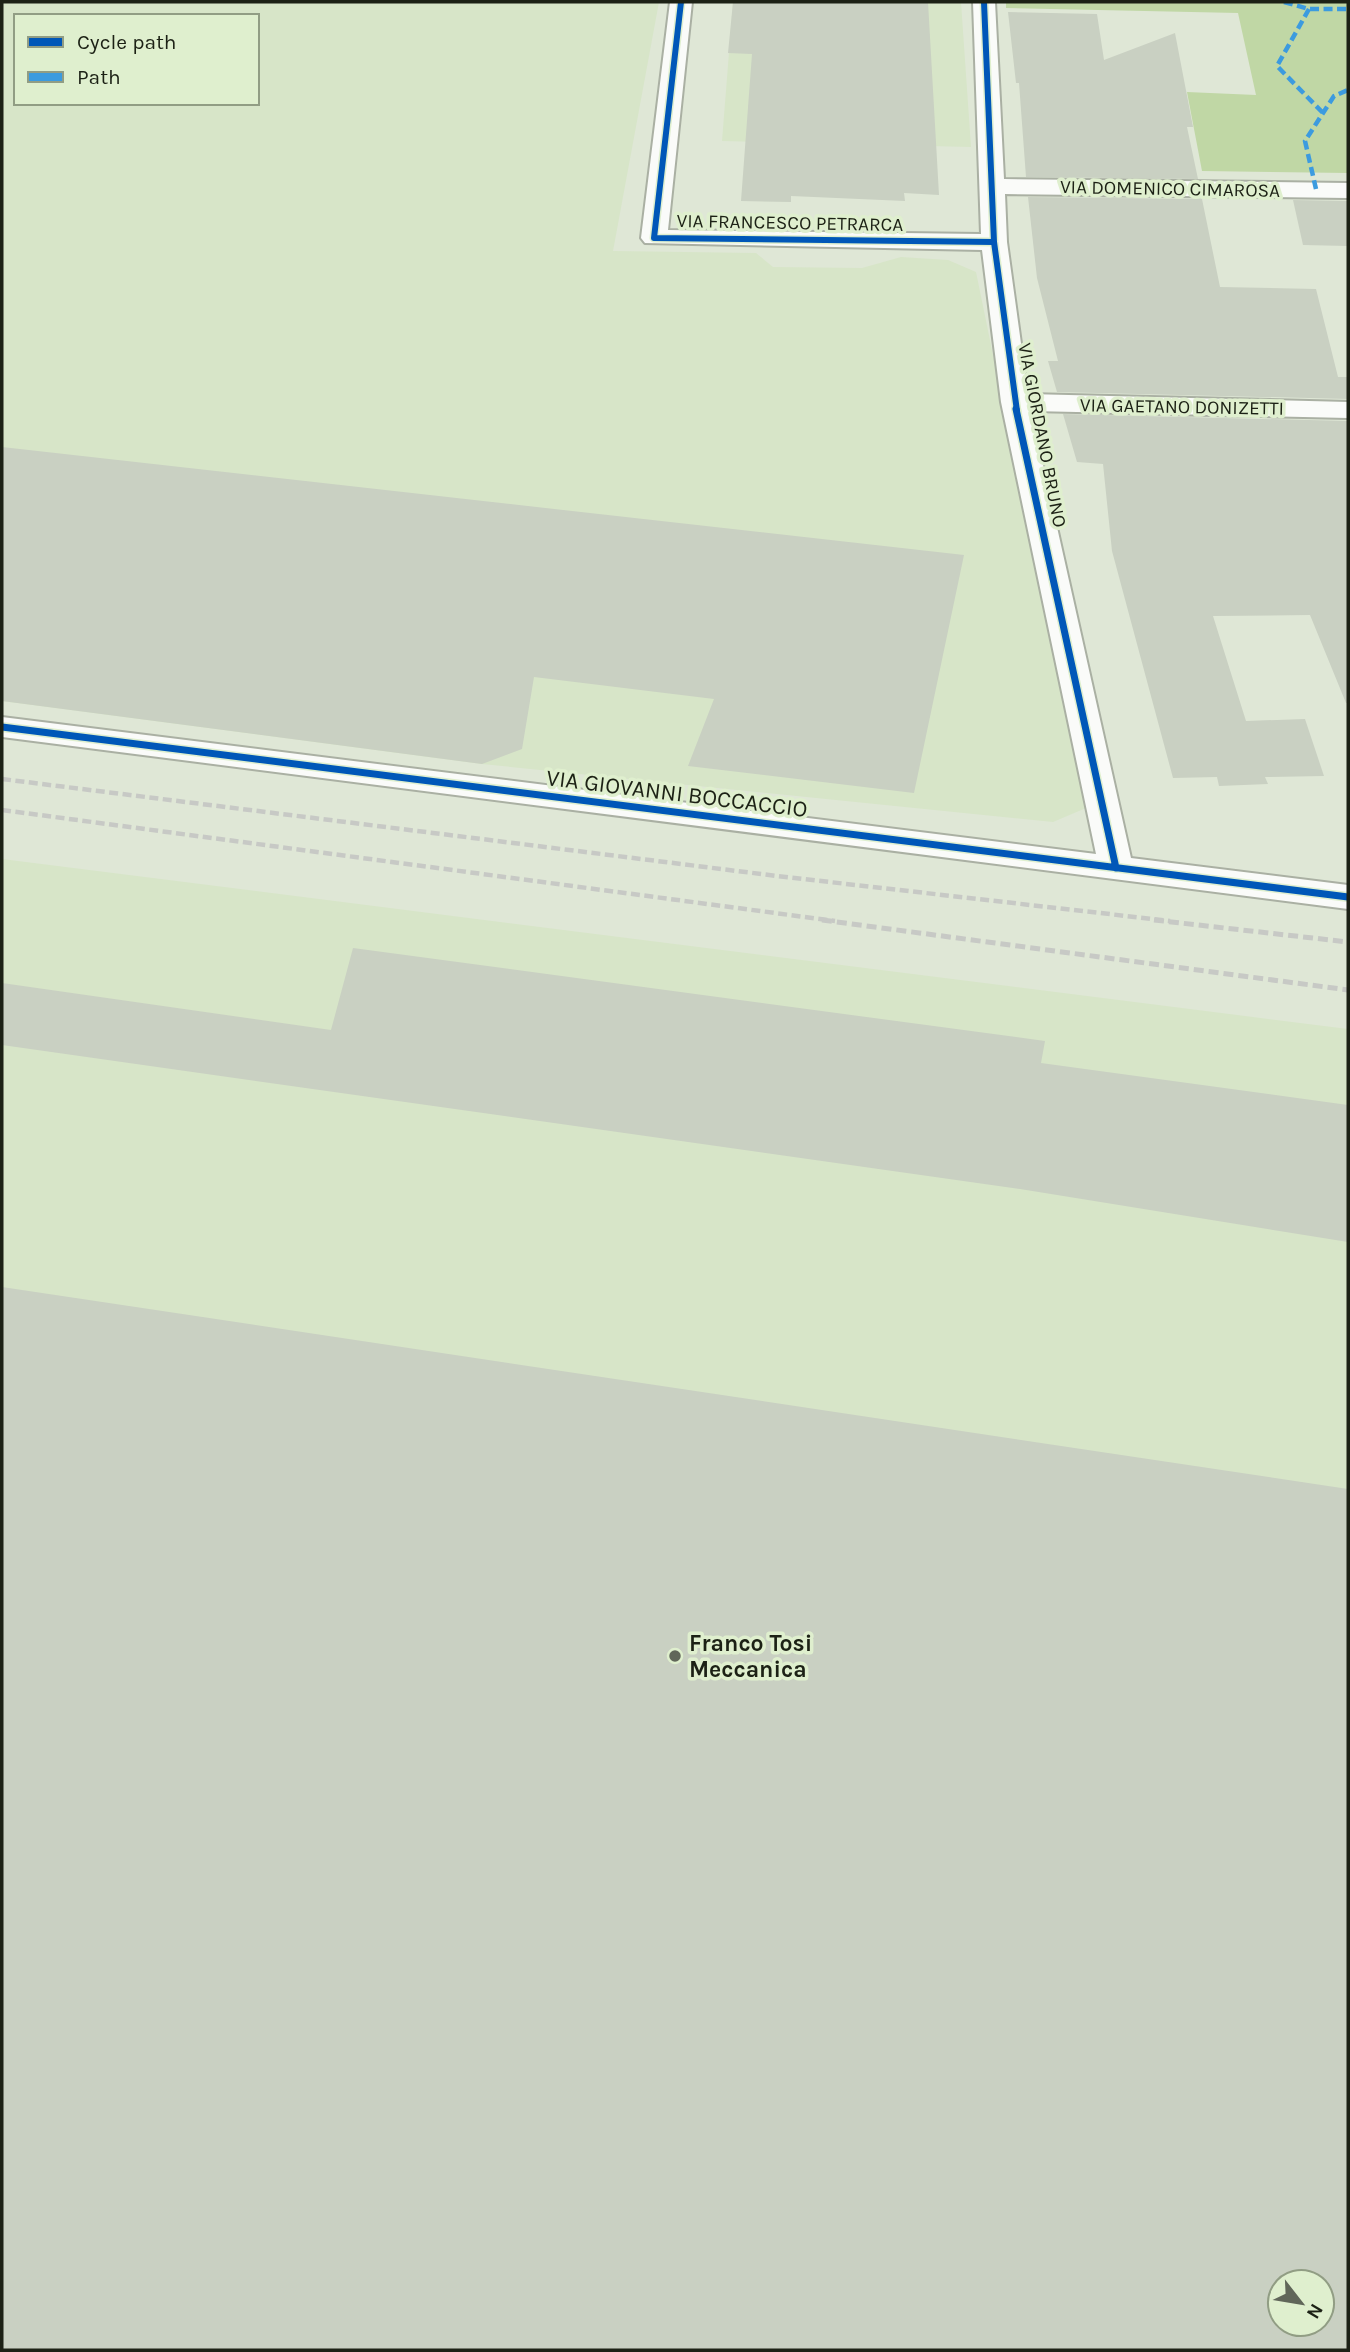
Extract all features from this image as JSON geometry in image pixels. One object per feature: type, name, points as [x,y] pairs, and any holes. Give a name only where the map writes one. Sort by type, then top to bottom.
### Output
[{"type":"street","name":"VIA FRANCESCO PETRARCA","points":[[681,2],[654,237],[994,242]]},
{"type":"street","name":"VIA GIORDANO BRUNO","points":[[984,2],[994,242],[1015,402],[1116,868]]},
{"type":"street","name":"VIA DOMENICO CIMAROSA","points":[[991,186],[1348,190]]},
{"type":"street","name":"VIA GAETANO DONIZETTI","points":[[1015,402],[1348,410]]},
{"type":"street","name":"VIA GIOVANNI BOCCACCIO","points":[[2,727],[1348,897]]},
{"type":"shaded area","points":[[2,2],[659,2],[613,251],[756,253],[773,267],[862,268],[901,257],[948,260],[976,272],[1086,808],[1053,822],[482,764],[2,701]]},
{"type":"shaded area","points":[[733,2],[961,2],[971,147],[722,141]]},
{"type":"shaded area","name":"Franco Tosi Meccanica","points":[[2,859],[1348,1029],[1348,2350],[2,2350]]},
{"type":"green space","points":[[1006,2],[1348,2],[1348,173],[1202,171],[1187,92],[1256,95],[1238,13],[1006,8]]},
{"type":"building","points":[[733,2],[928,2],[939,195],[904,193],[905,201],[791,196],[791,202],[741,201],[752,54],[728,53]]},
{"type":"building","points":[[1008,12],[1097,14],[1104,60],[1175,33],[1193,127],[1187,127],[1198,179],[1026,177],[1019,83],[1016,83]]},
{"type":"building","points":[[1028,197],[1202,199],[1220,287],[1316,289],[1338,377],[1348,377],[1348,399],[1057,392],[1048,361],[1058,361],[1037,278]]},
{"type":"building","points":[[1293,200],[1348,201],[1348,246],[1303,245]]},
{"type":"building","points":[[1063,414],[1348,421],[1348,703],[1310,615],[1213,616],[1246,721],[1305,719],[1324,776],[1265,777],[1268,784],[1219,786],[1217,777],[1173,778],[1112,551],[1103,464],[1077,462]]},
{"type":"building","points":[[2,447],[964,555],[914,793],[688,766],[714,699],[534,677],[522,749],[482,764],[2,701]]},
{"type":"building","points":[[353,948],[1045,1041],[1041,1063],[1348,1105],[1348,1242],[1020,1189],[2,1045],[2,983],[331,1030]]},
{"type":"building","name":"Franco Tosi Meccanica","points":[[2,1287],[1348,1489],[1348,2350],[2,2350]]},
{"type":"railway","points":[[2,779],[777,876],[1170,921]]},
{"type":"railway","points":[[2,810],[835,921]]},
{"type":"railway","points":[[822,920],[1348,990]]},
{"type":"railway","points":[[1154,920],[1348,942]]},
{"type":"marked path","points":[[1284,2],[1309,9],[1348,9]]},
{"type":"marked path","points":[[1309,9],[1277,66],[1323,113]]},
{"type":"marked path","points":[[1316,189],[1305,141],[1334,96],[1348,90]]},
{"type":"cycle path","points":[[681,2],[654,238],[994,242]]},
{"type":"cycle path","points":[[984,2],[994,242],[1015,402],[1116,868]]},
{"type":"cycle path","points":[[2,727],[1348,897]]},
{"type":"place","name":"Franco Tosi Meccanica","points":[[675,1656]]}]
